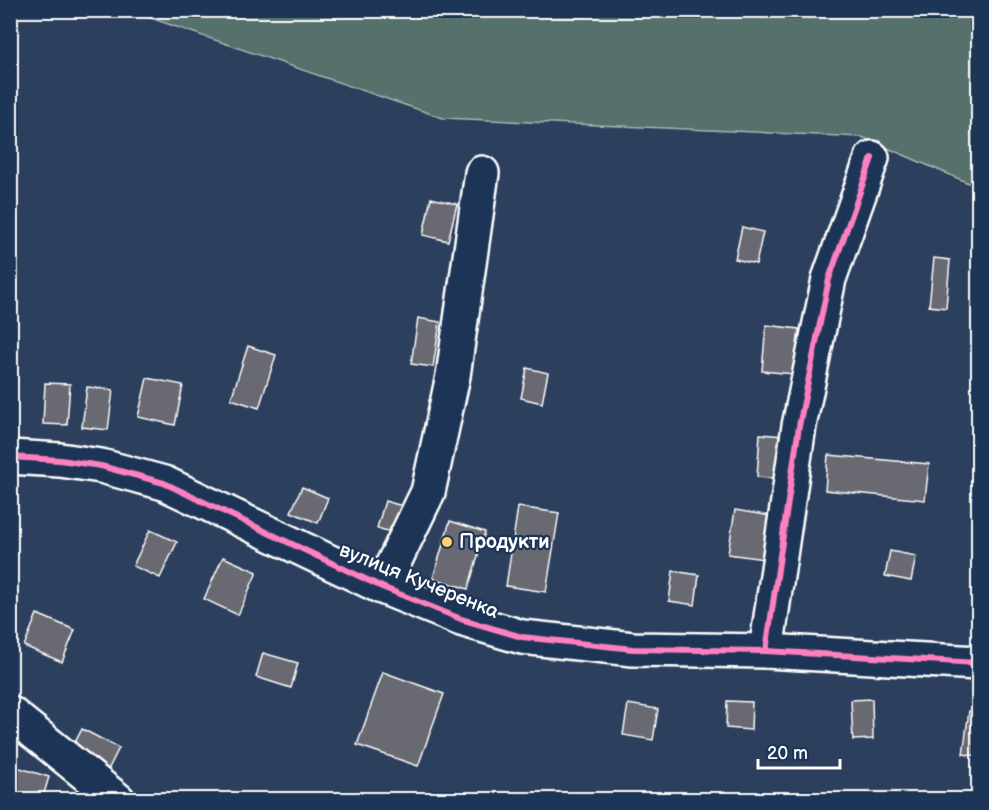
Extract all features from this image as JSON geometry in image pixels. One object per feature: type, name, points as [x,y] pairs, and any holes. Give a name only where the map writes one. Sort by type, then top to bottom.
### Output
[{"type":"street","points":[[766,651],[799,426],[829,279],[872,158]]},
{"type":"street","points":[[382,588],[428,492],[453,375],[482,173]]},
{"type":"street","name":"вулиця Кучеренка","points":[[10,457],[60,460],[101,466],[164,483],[382,588],[461,620],[522,637],[633,650],[766,651],[978,663]]},
{"type":"street","points":[[10,713],[118,800]]},
{"type":"green space","points":[[130,11],[978,11],[978,187],[862,137],[443,118]]},
{"type":"building","points":[[431,198],[457,204],[448,241],[423,235]]},
{"type":"building","points":[[742,227],[763,232],[756,264],[735,259]]},
{"type":"building","points":[[934,258],[950,260],[946,308],[929,306]]},
{"type":"building","points":[[418,318],[440,322],[433,367],[411,364]]},
{"type":"building","points":[[766,325],[799,329],[794,374],[762,371]]},
{"type":"building","points":[[248,346],[276,355],[259,408],[231,399]]},
{"type":"building","points":[[527,368],[548,373],[542,403],[521,398]]},
{"type":"building","points":[[147,378],[183,385],[175,425],[138,417]]},
{"type":"building","points":[[45,383],[70,384],[67,425],[43,424]]},
{"type":"building","points":[[87,387],[113,390],[108,430],[82,427]]},
{"type":"building","points":[[760,434],[784,436],[781,479],[757,477]]},
{"type":"building","points":[[828,455],[929,464],[925,500],[825,490]]},
{"type":"building","points":[[302,487],[328,498],[318,523],[291,512]]},
{"type":"building","points":[[385,501],[406,507],[398,534],[377,528]]},
{"type":"building","points":[[518,507],[559,513],[546,592],[506,586]]},
{"type":"building","points":[[735,510],[771,516],[764,559],[728,554]]},
{"type":"building","points":[[450,521],[485,532],[468,589],[433,578]]},
{"type":"building","points":[[150,530],[177,542],[160,578],[133,566]]},
{"type":"building","points":[[890,551],[916,556],[911,581],[885,576]]},
{"type":"building","points":[[223,557],[257,572],[238,615],[204,599]]},
{"type":"building","points":[[673,571],[699,575],[695,605],[669,601]]},
{"type":"building","points":[[37,614],[75,630],[62,662],[24,646]]},
{"type":"building","points":[[263,653],[298,663],[291,688],[256,677]]},
{"type":"building","points":[[383,672],[444,694],[418,766],[357,745]]},
{"type":"building","points":[[872,699],[873,739],[853,740],[851,700]]},
{"type":"building","points":[[727,701],[752,702],[751,730],[726,728]]},
{"type":"building","points":[[628,704],[658,709],[653,740],[623,735]]},
{"type":"building","points":[[969,711],[978,712],[978,756],[963,754]]},
{"type":"building","points":[[82,729],[119,748],[108,770],[71,750]]},
{"type":"building","points":[[10,765],[49,777],[42,800],[10,800]]},
{"type":"cycle path","points":[[766,651],[799,426],[829,279],[872,158]]},
{"type":"cycle path","points":[[10,457],[60,460],[101,466],[164,483],[382,587],[461,619],[522,637],[633,649],[766,651],[978,663]]},
{"type":"place","name":"Продукти","points":[[447,542]]}]
